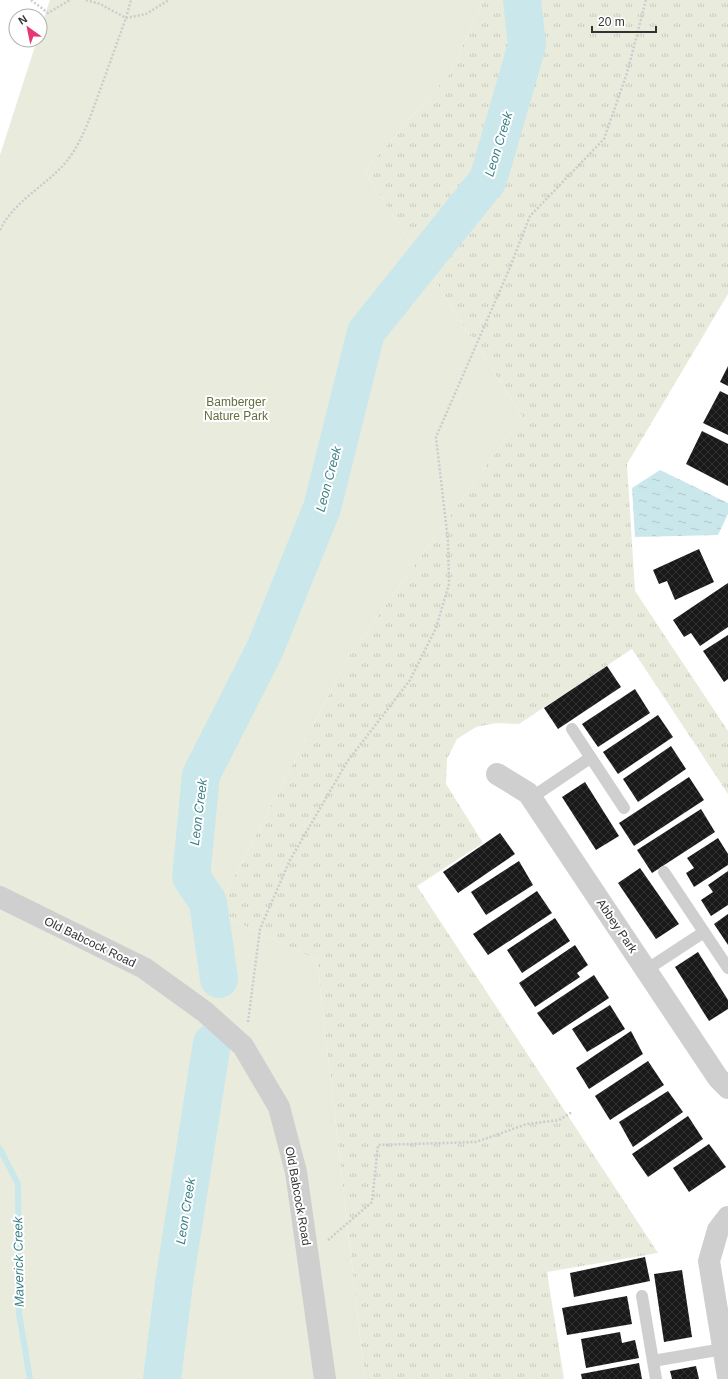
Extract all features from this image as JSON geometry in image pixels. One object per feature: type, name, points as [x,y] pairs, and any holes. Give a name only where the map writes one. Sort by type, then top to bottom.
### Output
[{"type":"street","name":"Abbey Park","points":[[497,774],[528,792],[718,1078],[728,1088]]},
{"type":"street","name":"Old Babcock Road","points":[[0,897],[144,968],[205,1012],[243,1046],[279,1107],[296,1172],[325,1379]]},
{"type":"street","points":[[728,1217],[718,1230],[709,1261],[728,1377]]},
{"type":"lane","points":[[572,729],[624,808]]},
{"type":"lane","points":[[531,798],[590,758]]},
{"type":"lane","points":[[664,872],[728,968]]},
{"type":"lane","points":[[646,970],[704,932]]},
{"type":"lane","points":[[642,1296],[656,1379]]},
{"type":"lane","points":[[653,1361],[723,1349]]},
{"type":"path","points":[[31,0],[48,13],[70,0]]},
{"type":"path","points":[[86,0],[100,4],[126,18],[146,14],[168,0]]},
{"type":"path","points":[[0,230],[6,218],[22,200],[54,175],[72,154],[87,126],[126,18],[131,0]]},
{"type":"path","points":[[247,1027],[260,929],[290,860],[347,762],[410,680],[436,628],[449,584],[448,541],[436,437],[508,272],[530,216],[604,139],[627,73],[646,0]]},
{"type":"path","points":[[326,1241],[372,1202],[378,1145],[476,1142],[527,1124],[559,1120],[572,1112]]},
{"type":"green space","name":"Bamberger Nature Park","points":[[50,0],[483,0],[451,72],[364,171],[522,416],[349,656],[216,912],[317,960],[365,1379],[0,1379],[0,155],[34,48],[48,48],[47,8]]},
{"type":"green space","points":[[483,0],[728,0],[728,294],[627,464],[635,591],[728,731],[728,794],[632,649],[519,724],[496,723],[476,727],[457,739],[447,759],[446,784],[483,843],[417,886],[658,1253],[547,1272],[564,1379],[365,1379],[317,960],[216,912],[349,656],[522,416],[364,171],[451,72]]},
{"type":"water","points":[[660,470],[728,503],[728,514],[718,535],[635,537],[632,488]]},
{"type":"building","points":[[728,366],[728,386],[720,382]]},
{"type":"building","points":[[720,391],[728,395],[728,435],[703,423]]},
{"type":"building","points":[[702,431],[728,444],[728,486],[686,464]]},
{"type":"building","points":[[699,549],[714,582],[675,600],[667,581],[659,584],[653,570]]},
{"type":"building","points":[[728,583],[728,627],[700,646],[691,633],[684,637],[673,620]]},
{"type":"building","points":[[728,635],[728,679],[724,682],[703,651]]},
{"type":"building","points":[[607,666],[621,687],[558,729],[544,708]]},
{"type":"building","points":[[635,689],[650,713],[598,747],[582,724]]},
{"type":"building","points":[[658,715],[673,737],[618,774],[603,752]]},
{"type":"building","points":[[671,746],[686,769],[638,802],[623,779]]},
{"type":"building","points":[[689,777],[704,800],[634,846],[619,823]]},
{"type":"building","points":[[585,782],[619,836],[596,850],[562,797]]},
{"type":"building","points":[[701,809],[715,832],[652,873],[637,850]]},
{"type":"building","points":[[500,833],[515,854],[458,893],[443,872]]},
{"type":"building","points":[[718,838],[728,854],[728,865],[694,887],[686,873],[694,868],[687,858]]},
{"type":"building","points":[[519,861],[533,885],[486,915],[471,892]]},
{"type":"building","points":[[640,868],[679,924],[656,939],[618,883]]},
{"type":"building","points":[[728,871],[728,905],[711,916],[701,900],[713,892],[708,885]]},
{"type":"building","points":[[537,891],[552,913],[488,955],[473,934]]},
{"type":"building","points":[[728,914],[728,945],[714,924]]},
{"type":"building","points":[[555,918],[570,941],[522,973],[507,950]]},
{"type":"building","points":[[575,945],[588,965],[577,973],[580,977],[535,1007],[519,983]]},
{"type":"building","points":[[698,952],[728,1000],[728,1009],[709,1021],[675,967]]},
{"type":"building","points":[[594,975],[609,998],[553,1035],[537,1013]]},
{"type":"building","points":[[610,1005],[625,1029],[587,1052],[572,1029]]},
{"type":"building","points":[[631,1031],[643,1054],[589,1089],[576,1068]]},
{"type":"building","points":[[648,1061],[664,1085],[610,1120],[595,1096]]},
{"type":"building","points":[[668,1091],[683,1112],[633,1147],[619,1122]]},
{"type":"building","points":[[688,1116],[703,1139],[648,1177],[632,1154]]},
{"type":"building","points":[[709,1144],[726,1167],[689,1192],[673,1168]]},
{"type":"building","points":[[645,1257],[650,1281],[574,1297],[570,1273]]},
{"type":"building","points":[[682,1270],[692,1337],[664,1342],[654,1274]]},
{"type":"building","points":[[627,1296],[632,1324],[567,1335],[562,1308]]},
{"type":"building","points":[[620,1332],[622,1343],[635,1340],[639,1358],[586,1368],[581,1339]]},
{"type":"building","points":[[639,1363],[642,1379],[582,1379],[581,1374]]},
{"type":"building","points":[[696,1366],[699,1379],[672,1379],[670,1371]]},
{"type":"waterway","name":"Leon Creek","points":[[219,979],[208,902],[191,877],[201,775],[265,649],[322,508],[366,332],[488,180],[527,45],[522,0]]},
{"type":"waterway","name":"Leon Creek","points":[[162,1379],[174,1283],[212,1043]]},
{"type":"waterway","name":"Maverick Creek","points":[[0,1149],[18,1184],[19,1313],[30,1379]]}]
